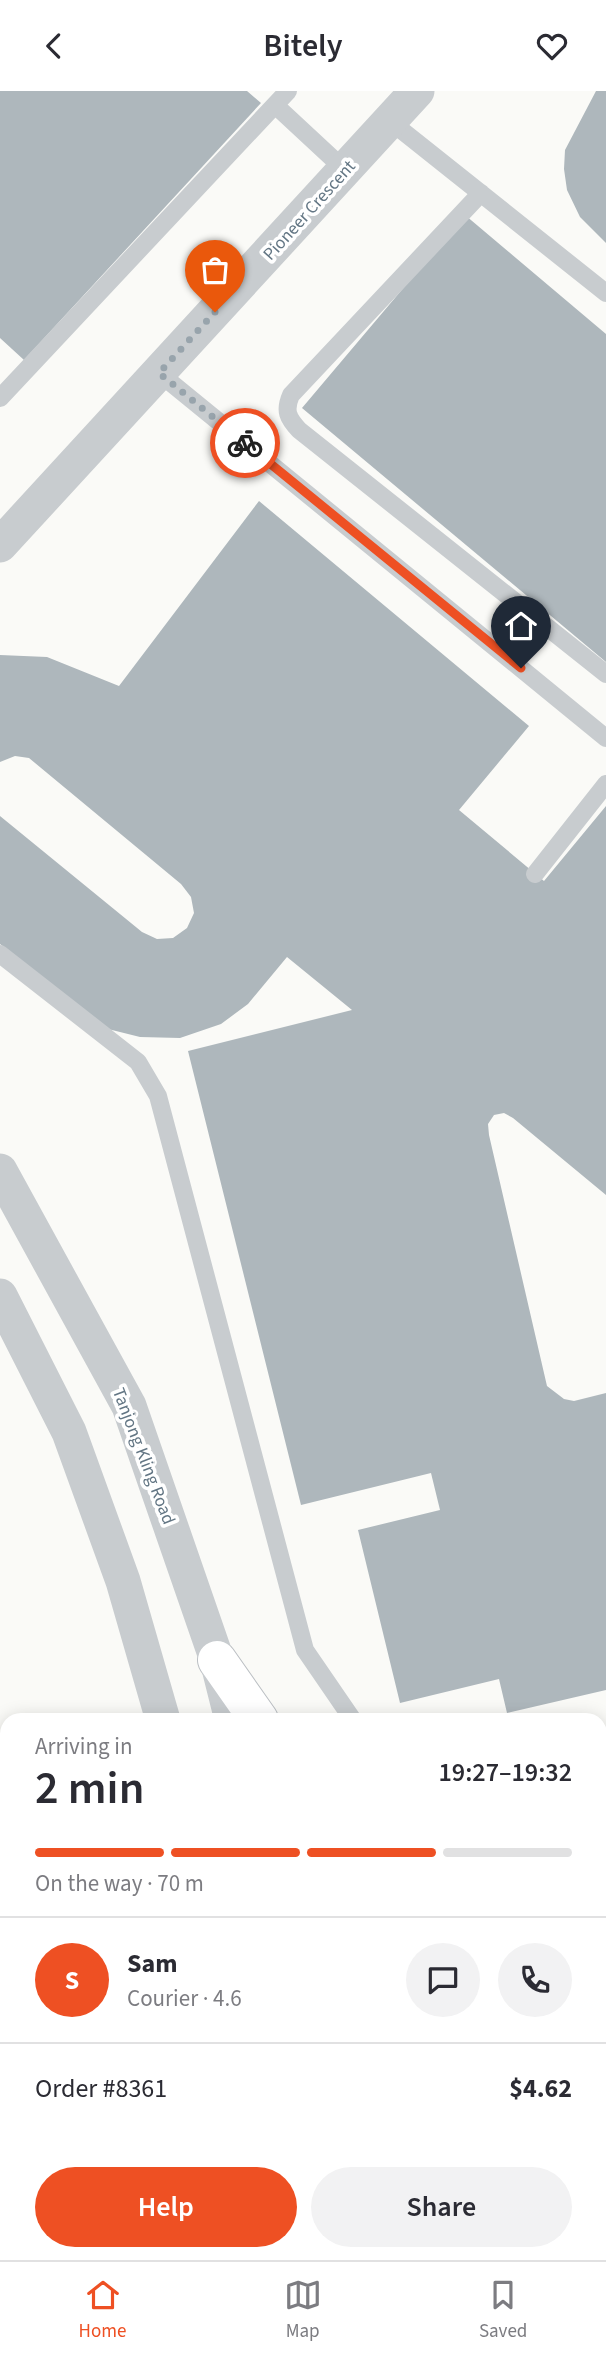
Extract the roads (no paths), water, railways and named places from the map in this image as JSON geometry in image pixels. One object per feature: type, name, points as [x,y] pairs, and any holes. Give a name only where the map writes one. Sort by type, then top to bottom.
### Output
[{"type":"main road","points":[[217,1660],[254,1713]]},
{"type":"street","name":"Pioneer Crescent","points":[[0,545],[417,91]]},
{"type":"street","name":"Tanjong Kling Road","points":[[0,1171],[128,1406],[217,1660],[230,1713]]},
{"type":"street","points":[[0,1296],[69,1432],[123,1581],[161,1713]]},
{"type":"lane","points":[[0,398],[288,91]]},
{"type":"lane","points":[[275,105],[345,170]]},
{"type":"lane","points":[[390,121],[606,293]]},
{"type":"lane","points":[[481,193],[291,395],[286,412],[289,420],[299,430],[606,674]]},
{"type":"lane","points":[[159,373],[606,738]]},
{"type":"lane","points":[[536,874],[606,784]]},
{"type":"lane","points":[[0,954],[138,1062],[158,1095],[305,1650],[348,1713]]}]
